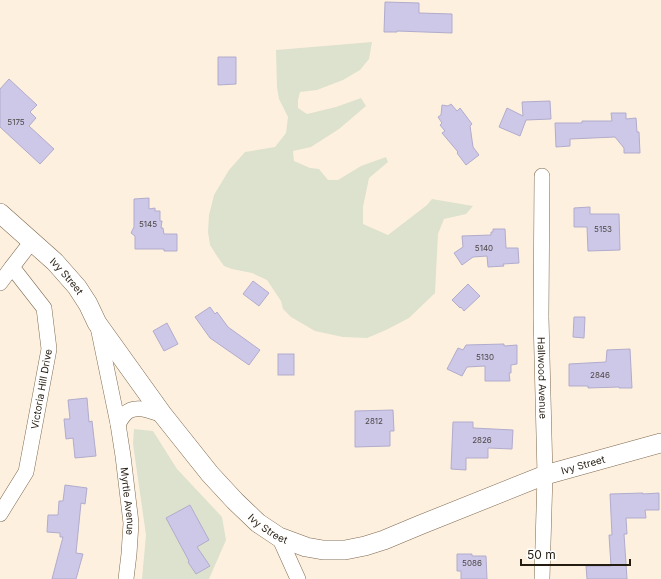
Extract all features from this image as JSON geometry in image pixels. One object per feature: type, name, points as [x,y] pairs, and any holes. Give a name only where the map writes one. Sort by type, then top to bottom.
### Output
[{"type":"street","name":"Hallwood Avenue","points":[[542,176],[541,317],[545,475],[542,579]]},
{"type":"street","name":"Ivy Street","points":[[0,213],[55,262],[77,287],[88,304],[97,323],[163,415],[210,474],[258,523],[279,537],[306,547],[323,550],[345,550],[365,546],[384,540],[545,475],[661,443]]},
{"type":"street","points":[[0,283],[32,241]]},
{"type":"street","name":"Victoria Hill Drive","points":[[0,514],[1,510],[26,472],[49,349],[44,308],[12,267]]},
{"type":"street","name":"Myrtle Avenue","points":[[97,323],[118,424],[131,523],[126,579]]},
{"type":"street","points":[[118,424],[126,412],[134,409],[143,409],[163,415]]},
{"type":"street","points":[[279,537],[298,579]]},
{"type":"green space","points":[[372,42],[369,59],[360,70],[343,80],[317,90],[300,92],[298,108],[307,114],[336,107],[361,98],[366,106],[339,129],[311,147],[293,151],[294,161],[310,168],[319,169],[328,180],[338,180],[361,166],[386,157],[388,162],[369,178],[363,207],[363,224],[388,235],[427,205],[432,199],[473,206],[466,214],[444,219],[438,234],[435,293],[409,318],[386,330],[367,338],[343,337],[315,331],[291,317],[283,309],[281,301],[267,280],[252,273],[224,266],[210,245],[208,232],[209,215],[214,195],[229,170],[245,152],[275,147],[286,133],[288,117],[279,99],[277,87],[276,50]]},
{"type":"green space","points":[[134,429],[153,431],[177,469],[222,517],[226,540],[209,579],[142,579],[146,535],[133,444]]},
{"type":"building","points":[[385,2],[419,3],[419,13],[452,14],[452,33],[384,32]]},
{"type":"building","points":[[218,57],[236,57],[236,84],[218,85]]},
{"type":"building","points":[[9,79],[37,105],[30,112],[36,118],[29,126],[54,149],[40,164],[0,127],[0,89]]},
{"type":"building","points":[[550,101],[551,119],[526,120],[520,136],[499,127],[507,108],[523,116],[522,102]]},
{"type":"building","points":[[451,104],[457,111],[460,108],[472,124],[470,126],[473,147],[479,155],[466,165],[457,153],[458,152],[442,133],[445,131],[440,125],[442,123],[438,117],[441,115],[442,105],[448,106]]},
{"type":"building","points":[[611,113],[626,113],[626,119],[636,118],[637,132],[639,132],[640,153],[624,153],[624,148],[615,137],[570,139],[570,146],[556,147],[555,123],[612,121]]},
{"type":"building","points":[[149,198],[149,209],[155,208],[155,211],[160,211],[160,221],[162,221],[161,228],[163,228],[164,234],[177,234],[177,251],[164,251],[164,249],[135,249],[135,236],[131,233],[134,227],[134,199]]},
{"type":"building","points":[[590,207],[590,214],[619,214],[620,250],[588,251],[587,227],[574,227],[574,208]]},
{"type":"building","points":[[493,229],[505,229],[506,248],[518,248],[519,263],[488,267],[487,256],[473,257],[462,265],[454,253],[463,247],[462,236],[491,235]]},
{"type":"building","points":[[253,281],[269,293],[259,306],[243,294]]},
{"type":"building","points":[[468,284],[480,296],[464,311],[452,300]]},
{"type":"building","points":[[210,307],[215,314],[217,312],[228,327],[260,350],[249,365],[210,338],[195,317]]},
{"type":"building","points":[[574,317],[585,317],[584,338],[573,337]]},
{"type":"building","points":[[167,323],[178,344],[164,351],[153,331]]},
{"type":"building","points":[[504,344],[504,346],[517,345],[517,364],[511,365],[511,373],[509,373],[510,381],[485,381],[485,366],[467,367],[462,376],[447,369],[458,348],[463,350],[466,345]]},
{"type":"building","points":[[630,349],[632,388],[588,388],[588,386],[569,386],[569,364],[606,362],[607,350]]},
{"type":"building","points":[[278,354],[294,354],[294,375],[278,375]]},
{"type":"building","points":[[87,398],[89,422],[92,421],[96,456],[75,458],[73,438],[66,439],[64,419],[70,419],[68,400]]},
{"type":"building","points":[[393,410],[394,431],[390,431],[390,446],[355,447],[355,411]]},
{"type":"building","points":[[453,422],[473,422],[473,428],[513,430],[512,449],[488,448],[488,458],[466,458],[466,470],[451,469]]},
{"type":"building","points":[[65,485],[87,488],[85,504],[81,503],[76,553],[83,554],[76,579],[52,579],[63,537],[60,537],[60,533],[47,532],[48,515],[58,515],[59,501],[63,501]]},
{"type":"building","points":[[659,493],[659,510],[645,510],[646,518],[626,518],[627,534],[624,534],[627,579],[587,579],[586,566],[611,566],[609,535],[612,535],[610,494]]},
{"type":"building","points":[[190,505],[209,540],[197,547],[210,566],[196,574],[188,562],[189,561],[166,518]]},
{"type":"building","points":[[457,554],[486,556],[487,579],[461,579],[461,571],[457,571]]}]
